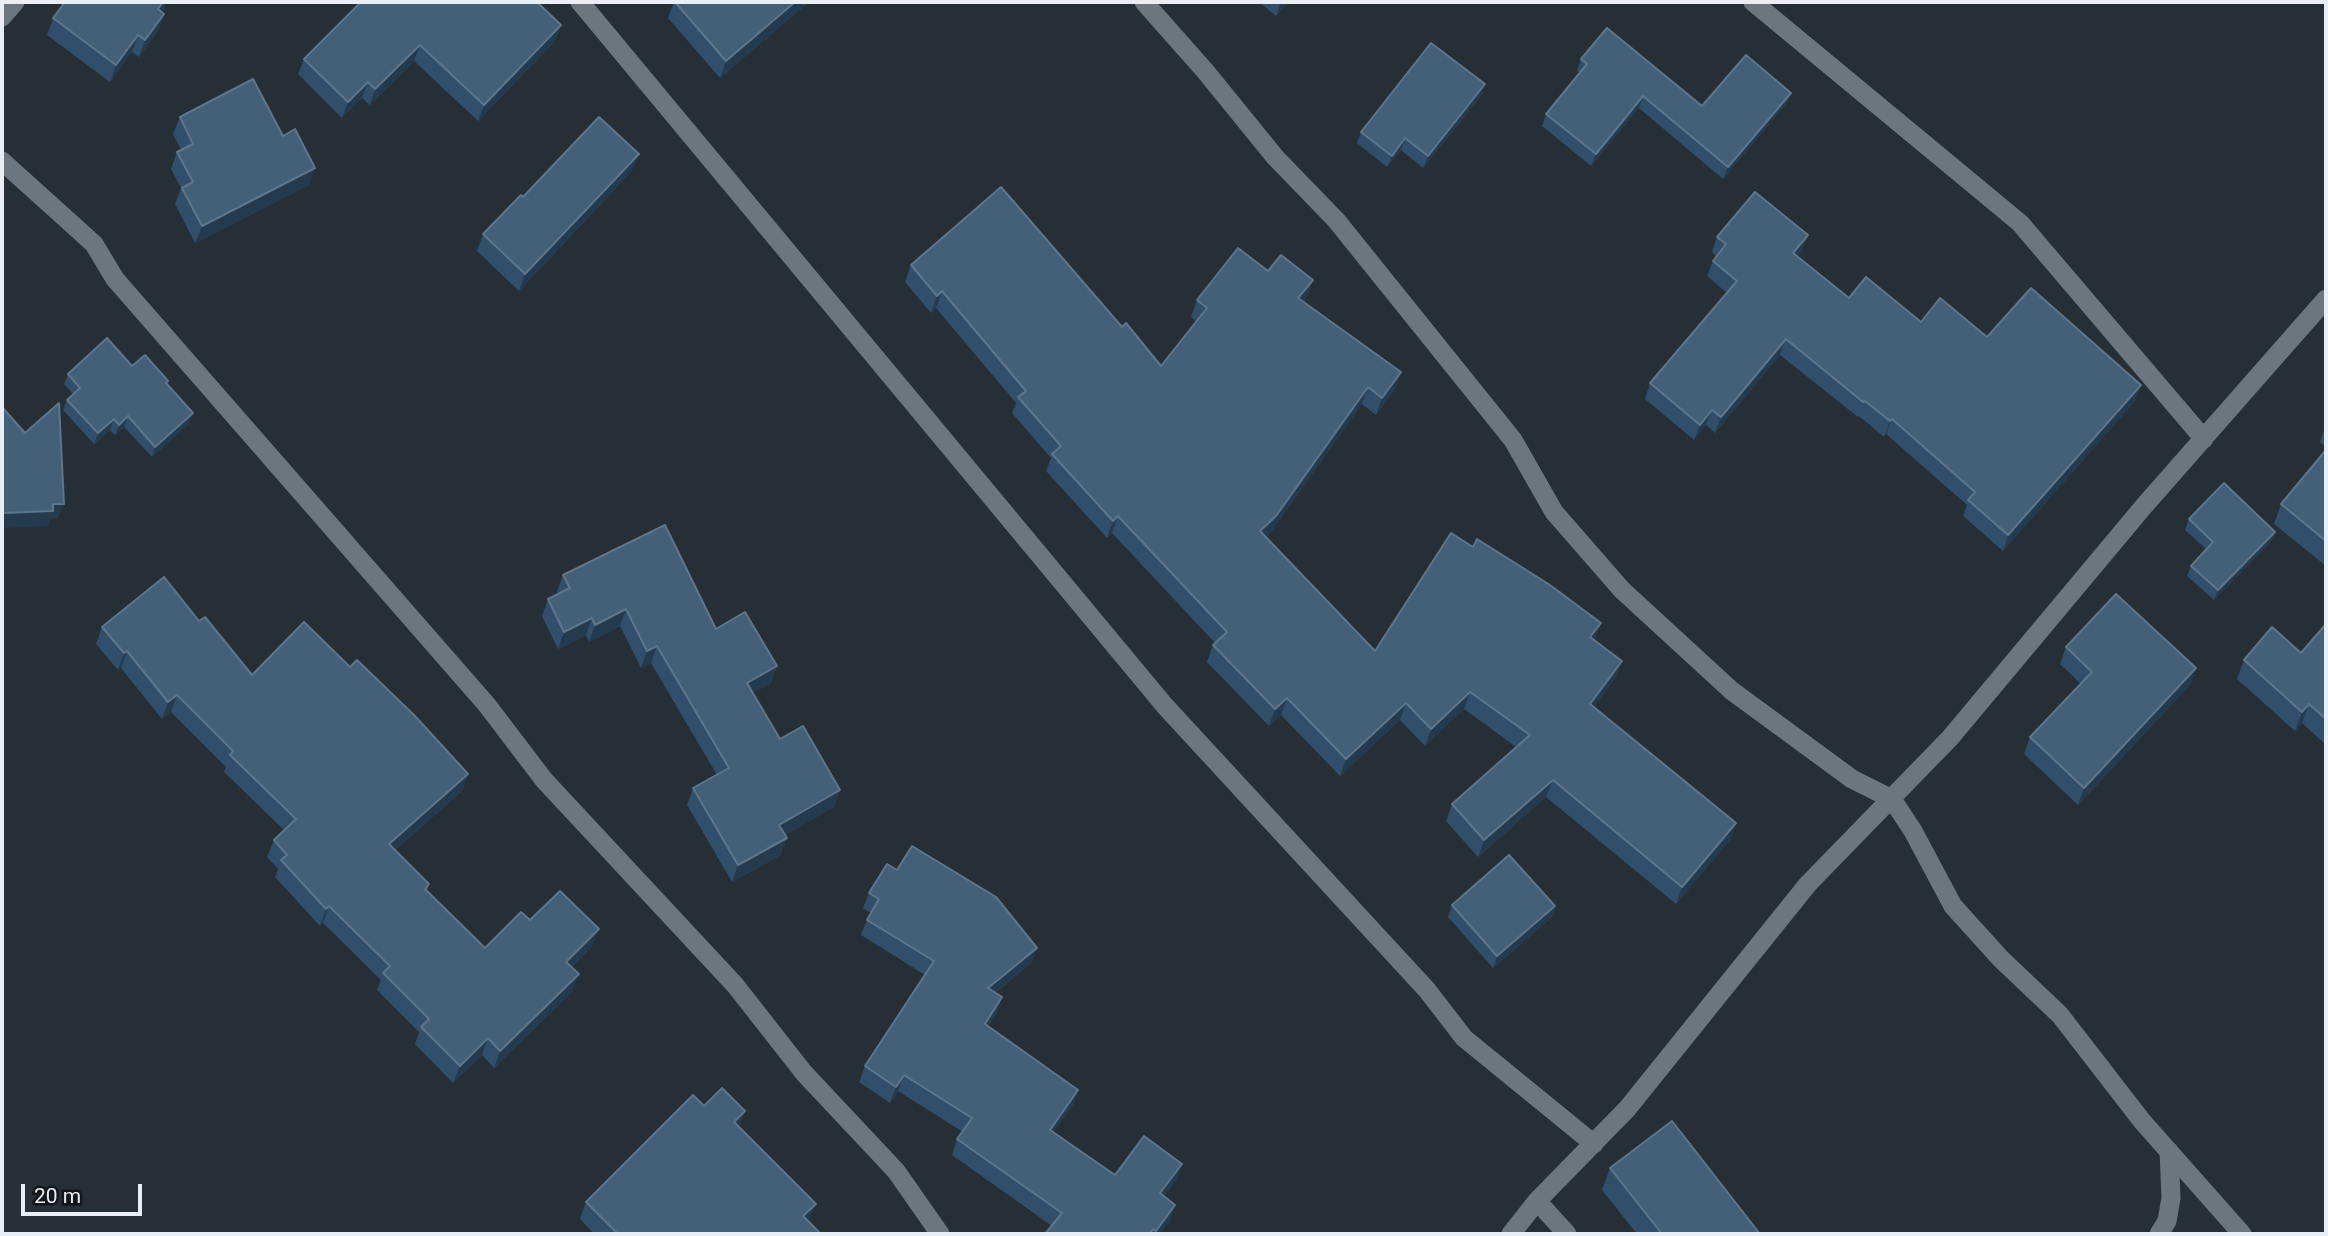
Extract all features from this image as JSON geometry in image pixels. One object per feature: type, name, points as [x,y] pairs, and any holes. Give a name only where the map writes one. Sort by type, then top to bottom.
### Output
[{"type":"street","points":[[2,18],[15,2]]},
{"type":"street","points":[[580,2],[1165,706],[1427,990],[1464,1038],[1594,1144]]},
{"type":"street","points":[[1144,2],[1206,72],[1275,157],[1344,230],[1513,440],[1554,512],[1622,590],[1732,691],[1852,779],[1892,799],[1913,831],[1953,906],[2001,959],[2060,1015],[2142,1121],[2242,1234]]},
{"type":"street","points":[[1753,2],[2020,223],[2204,439]]},
{"type":"street","points":[[2,162],[94,244],[115,279],[487,705],[544,780],[735,985],[804,1073],[844,1119],[896,1171],[940,1234]]},
{"type":"street","points":[[1510,1234],[1537,1202],[1627,1109],[1808,884],[1950,738],[2144,506],[2326,299]]},
{"type":"street","points":[[2159,1234],[2167,1221],[2171,1198],[2169,1151]]},
{"type":"street","points":[[1537,1202],[1567,1234]]},
{"type":"building","points":[[65,2],[163,2],[158,9],[164,14],[145,40],[138,35],[116,65],[53,18]]},
{"type":"building","points":[[361,2],[537,2],[561,25],[484,105],[420,45],[375,89],[368,82],[348,102],[304,59]]},
{"type":"building","points":[[675,2],[795,2],[726,61]]},
{"type":"building","points":[[1607,28],[1702,106],[1746,55],[1791,93],[1728,167],[1643,96],[1596,154],[1546,114],[1587,64],[1581,59]]},
{"type":"building","points":[[1431,43],[1485,84],[1428,156],[1405,138],[1392,156],[1361,132]]},
{"type":"building","points":[[253,79],[283,136],[295,129],[315,168],[202,226],[182,188],[193,182],[177,152],[193,144],[180,117]]},
{"type":"building","points":[[599,117],[639,154],[525,274],[483,234],[521,195],[523,197]]},
{"type":"building","points":[[1001,187],[1122,327],[1126,323],[1161,366],[1207,308],[1197,300],[1238,248],[1268,271],[1281,255],[1313,280],[1298,298],[1401,372],[1382,398],[1368,387],[1276,516],[1260,531],[1375,651],[1451,533],[1473,547],[1477,539],[1550,585],[1601,623],[1590,637],[1622,661],[1590,704],[1736,823],[1682,887],[1553,780],[1484,840],[1452,804],[1530,735],[1470,692],[1431,729],[1406,703],[1346,759],[1287,698],[1275,709],[1213,645],[1227,632],[1118,516],[1113,521],[1052,454],[1061,446],[1018,397],[1026,391],[942,291],[937,296],[911,265]]},
{"type":"building","points":[[1755,192],[1808,235],[1793,253],[1849,298],[1866,277],[1921,322],[1940,298],[1987,337],[2031,288],[2141,385],[2008,535],[1968,500],[1975,492],[1892,419],[1890,421],[1863,402],[1786,339],[1721,417],[1712,410],[1700,425],[1650,383],[1737,281],[1713,261],[1726,244],[1717,237]]},
{"type":"building","points":[[107,338],[132,366],[145,355],[193,413],[155,447],[128,416],[119,425],[114,419],[98,433],[67,400],[80,388],[68,374]]},
{"type":"building","points":[[59,403],[64,504],[53,504],[53,511],[2,513],[2,407],[25,433]]},
{"type":"building","points":[[2326,450],[2326,541],[2281,504]]},
{"type":"building","points":[[2224,483],[2275,532],[2218,590],[2191,566],[2213,542],[2189,519]]},
{"type":"building","points":[[665,525],[716,629],[745,612],[777,666],[747,683],[780,739],[803,726],[840,790],[779,825],[787,838],[738,865],[693,788],[729,768],[657,646],[647,651],[626,609],[595,625],[592,618],[564,632],[548,599],[570,588],[563,575]]},
{"type":"building","points":[[164,577],[199,621],[205,617],[252,675],[304,622],[350,667],[357,660],[415,716],[468,774],[389,844],[429,884],[425,889],[485,948],[521,912],[530,920],[560,891],[599,929],[566,962],[579,974],[500,1051],[488,1038],[460,1066],[421,1027],[429,1019],[383,973],[390,966],[329,906],[326,909],[281,860],[287,855],[274,840],[296,819],[230,755],[233,751],[177,695],[168,702],[127,651],[124,653],[102,627]]},
{"type":"building","points":[[2116,594],[2196,668],[2084,788],[2030,737],[2092,672],[2066,647]]},
{"type":"building","points":[[2326,624],[2326,719],[2309,704],[2302,712],[2244,660],[2272,627],[2301,653]]},
{"type":"building","points":[[912,846],[996,897],[1037,948],[988,988],[1002,997],[985,1024],[1078,1090],[1050,1130],[1115,1175],[1144,1136],[1182,1164],[1160,1193],[1175,1205],[1156,1231],[1153,1229],[1149,1234],[1045,1234],[1062,1213],[957,1139],[972,1118],[904,1075],[896,1087],[865,1066],[934,961],[867,920],[879,899],[869,893],[887,864],[897,870]]},
{"type":"building","points":[[1509,855],[1555,906],[1497,956],[1452,905]]},
{"type":"building","points":[[722,1088],[745,1111],[734,1122],[816,1204],[803,1216],[821,1234],[618,1234],[586,1202],[693,1095],[704,1106]]},
{"type":"building","points":[[1672,1121],[1760,1234],[1662,1234],[1610,1168]]}]
